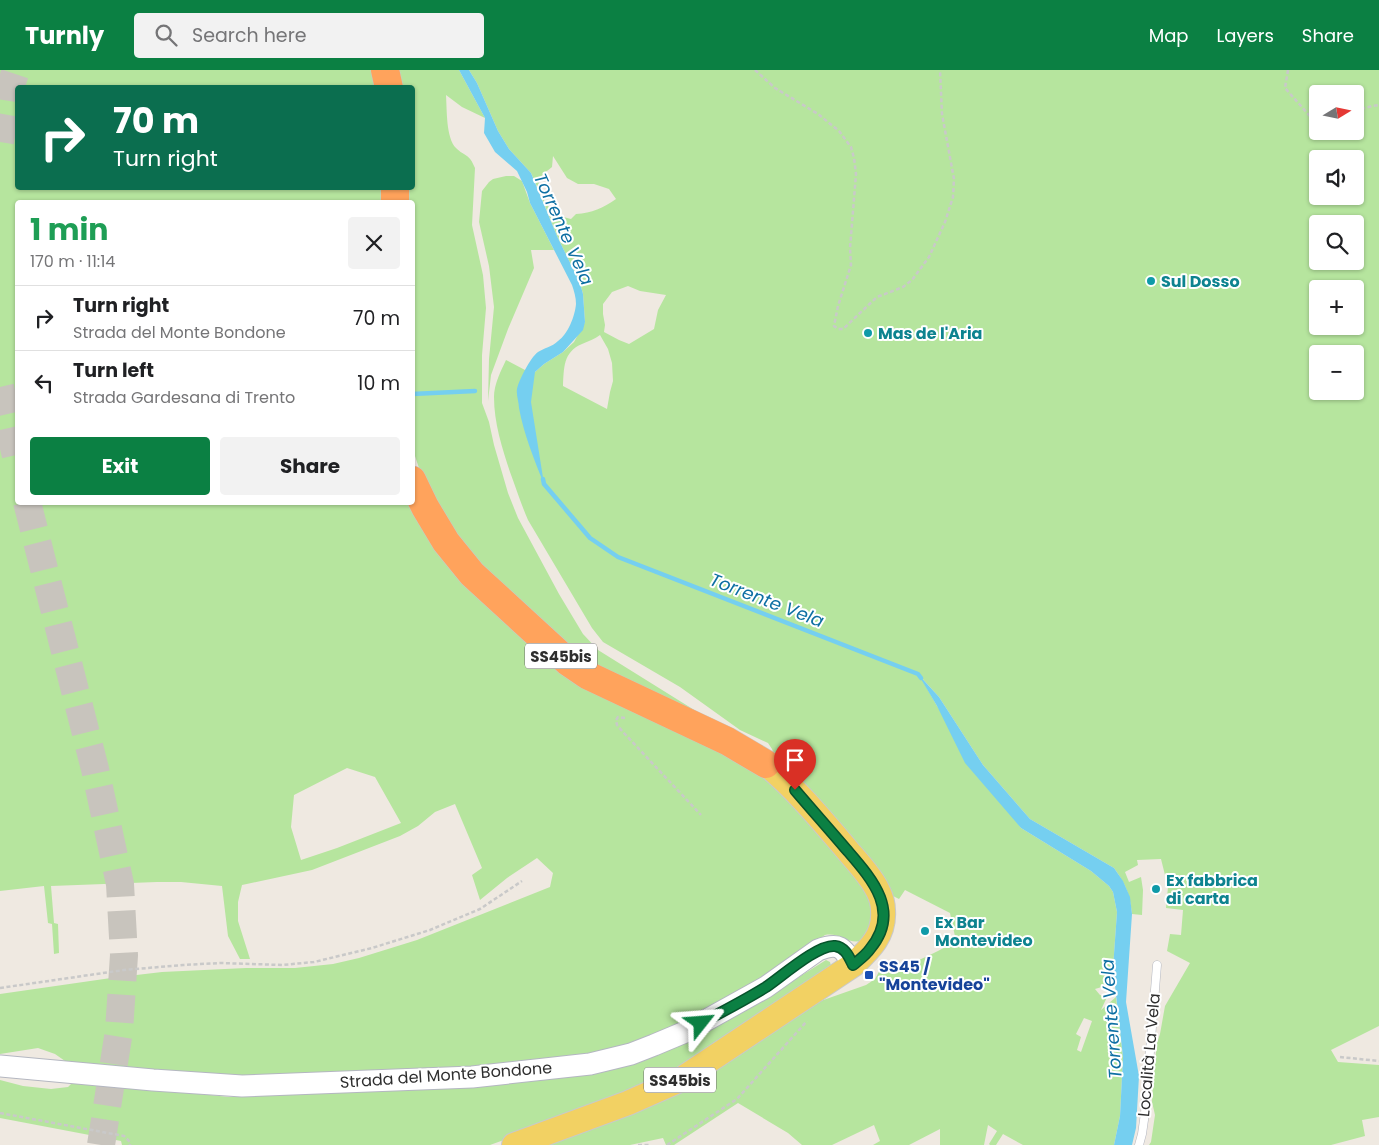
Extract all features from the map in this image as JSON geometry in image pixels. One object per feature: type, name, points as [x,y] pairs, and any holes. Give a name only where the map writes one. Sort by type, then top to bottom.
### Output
[{"type":"highway","points":[[384,70],[388,85]]},
{"type":"highway","name":"SS45bis","points":[[415,486],[425,508],[446,542],[472,574],[568,662],[587,675],[727,741],[766,764]]},
{"type":"main road","name":"SS45bis","points":[[514,1145],[628,1104],[680,1080],[853,965],[870,949],[878,938],[883,918],[883,909],[878,890],[867,874],[816,814],[784,779],[766,764]]},
{"type":"street","name":"Strada del Monte Bondone","points":[[0,1066],[242,1086],[472,1077],[536,1071],[590,1064],[654,1046],[685,1032],[766,987],[811,955],[826,947],[838,946],[847,953],[853,965]]},
{"type":"lane","name":"Località La Vela","points":[[1139,1145],[1145,1113],[1157,965]]},
{"type":"path","points":[[755,70],[775,88],[818,114],[839,131],[851,147],[856,174],[850,248],[851,265],[838,306],[834,326],[838,330],[843,329],[877,297],[903,287],[912,280],[929,257],[945,222],[953,197],[954,179],[942,114],[940,70]]},
{"type":"path","points":[[1288,70],[1285,88],[1309,115]]},
{"type":"path","points":[[1364,108],[1379,105]]},
{"type":"path","points":[[629,720],[618,717],[616,720],[617,725],[701,815]]},
{"type":"path","points":[[0,988],[124,970],[220,963],[282,964],[331,959],[414,935],[458,919],[480,909],[522,881]]},
{"type":"path","points":[[667,1145],[737,1099],[808,1019]]},
{"type":"path","points":[[1340,1056],[1379,1061]]},
{"type":"path","points":[[0,1113],[124,1136],[130,1142],[130,1145]]},
{"type":"path","points":[[638,1145],[651,1145]]},
{"type":"green space","points":[[0,70],[377,70],[381,85],[15,85],[15,190],[386,190],[386,200],[15,200],[15,505],[414,505],[490,605],[775,779],[870,893],[873,924],[861,941],[851,941],[835,935],[825,935],[770,974],[656,1037],[587,1056],[525,1064],[384,1073],[202,1077],[65,1061],[55,1054],[38,1048],[0,1054],[0,994],[162,972],[295,968],[333,964],[417,940],[550,887],[553,873],[537,858],[507,878],[480,900],[472,875],[482,868],[455,804],[435,812],[418,826],[400,836],[312,870],[242,885],[238,902],[238,921],[250,959],[240,959],[228,936],[222,886],[181,882],[51,886],[54,923],[58,924],[59,953],[54,954],[52,924],[48,923],[44,886],[0,891]],"holes":[[[347,768],[375,777],[401,823],[301,860],[291,827],[294,795]]]},
{"type":"green space","points":[[396,70],[459,70],[485,118],[462,107],[446,95],[450,138],[459,151],[469,157],[475,168],[472,225],[483,275],[486,308],[482,355],[482,403],[508,493],[518,518],[583,634],[598,650],[736,736],[578,658],[466,552],[420,471],[415,456],[415,200],[404,200],[404,190],[415,190],[415,85],[400,85]]},
{"type":"green space","points":[[469,70],[1379,70],[1379,1026],[1331,1050],[1338,1062],[1379,1065],[1379,1117],[1362,1120],[1365,1136],[1331,1145],[1149,1145],[1155,1115],[1152,1102],[1157,1043],[1165,1006],[1190,963],[1167,951],[1170,934],[1181,935],[1183,910],[1166,908],[1168,887],[1161,859],[1137,860],[1138,865],[1125,872],[1129,882],[1141,877],[1143,890],[1142,915],[1132,914],[1127,890],[1114,868],[1030,819],[983,765],[939,697],[920,676],[937,706],[1021,828],[1091,871],[1109,886],[1113,892],[1117,912],[1113,968],[1115,983],[1095,989],[1100,995],[1107,997],[1101,1010],[1116,997],[1123,1057],[1120,1116],[1114,1145],[1023,1145],[1003,1134],[996,1145],[990,1145],[997,1131],[988,1125],[984,1145],[940,1145],[940,1129],[909,1145],[873,1145],[880,1141],[874,1125],[832,1145],[802,1145],[788,1133],[738,1103],[674,1145],[666,1145],[663,1138],[630,1145],[544,1145],[812,1004],[866,985],[875,979],[880,970],[920,960],[956,941],[950,913],[905,890],[899,899],[891,895],[777,763],[768,743],[740,730],[680,687],[603,642],[592,628],[528,520],[510,472],[499,435],[494,407],[496,382],[506,360],[525,370],[527,376],[535,372],[574,342],[585,322],[583,294],[580,283],[557,236],[541,196],[553,211],[571,219],[576,214],[597,210],[616,199],[609,189],[594,184],[578,184],[567,178],[553,156],[552,167],[540,179],[539,191],[531,173],[509,149],[498,131],[477,83]],"holes":[[[628,286],[640,291],[666,295],[658,310],[654,329],[629,344],[604,332],[603,304],[612,292]],[[600,335],[608,349],[612,363],[613,381],[607,409],[563,386],[564,367],[571,351]],[[1084,1018],[1092,1021],[1081,1052],[1077,1050],[1081,1037],[1076,1034]]]},
{"type":"green space","points":[[514,176],[522,181],[530,203],[554,250],[531,250],[534,268],[491,375],[488,401],[489,359],[494,307],[489,266],[479,222],[482,191],[493,179]]},
{"type":"green space","points":[[826,960],[830,962],[831,966],[672,1075],[490,1145],[122,1145],[121,1141],[0,1118],[0,1080],[23,1086],[51,1089],[68,1087],[74,1081],[229,1097],[354,1092],[693,1036],[753,1006]]},
{"type":"water","points":[[459,70],[469,70],[477,83],[498,131],[509,149],[531,173],[557,236],[580,283],[583,294],[585,322],[583,330],[563,352],[535,372],[531,402],[544,484],[524,428],[517,389],[525,369],[535,355],[556,343],[568,329],[573,319],[576,304],[575,296],[572,285],[530,203],[517,171],[495,152],[484,133],[485,118]]},
{"type":"water","points":[[918,674],[939,697],[983,765],[1030,819],[1114,868],[1123,881],[1130,897],[1132,914],[1126,1002],[1139,1076],[1136,1128],[1132,1145],[1114,1145],[1120,1116],[1123,1057],[1113,968],[1117,912],[1113,892],[1109,886],[1091,871],[1021,828],[965,763],[937,706]]},
{"type":"waterway","points":[[415,394],[475,391]]},
{"type":"waterway","name":"Torrente Vela","points":[[543,479],[544,484],[590,538],[618,557],[918,674],[921,678]]},
{"type":"tunnel","points":[[0,142],[8,94],[16,70]]},
{"type":"tunnel","points":[[0,387],[15,452]]},
{"type":"tunnel","points":[[28,505],[95,769],[120,884],[124,955],[119,1031],[101,1145]]},
{"type":"place","name":"Sul Dosso","points":[[1151,281]]},
{"type":"place","name":"Mas de l'Aria","points":[[868,333]]},
{"type":"place","name":"Ex fabbrica di carta","points":[[1156,889]]},
{"type":"place","name":"Ex Bar Montevideo","points":[[925,931]]},
{"type":"place","name":"SS45 / \"Montevideo\"","points":[[869,975]]},
{"type":"route","points":[[701,1023],[766,987],[818,950],[838,946],[847,953],[853,965],[870,949],[878,938],[883,918],[882,900],[878,890],[867,874],[795,790]]}]
